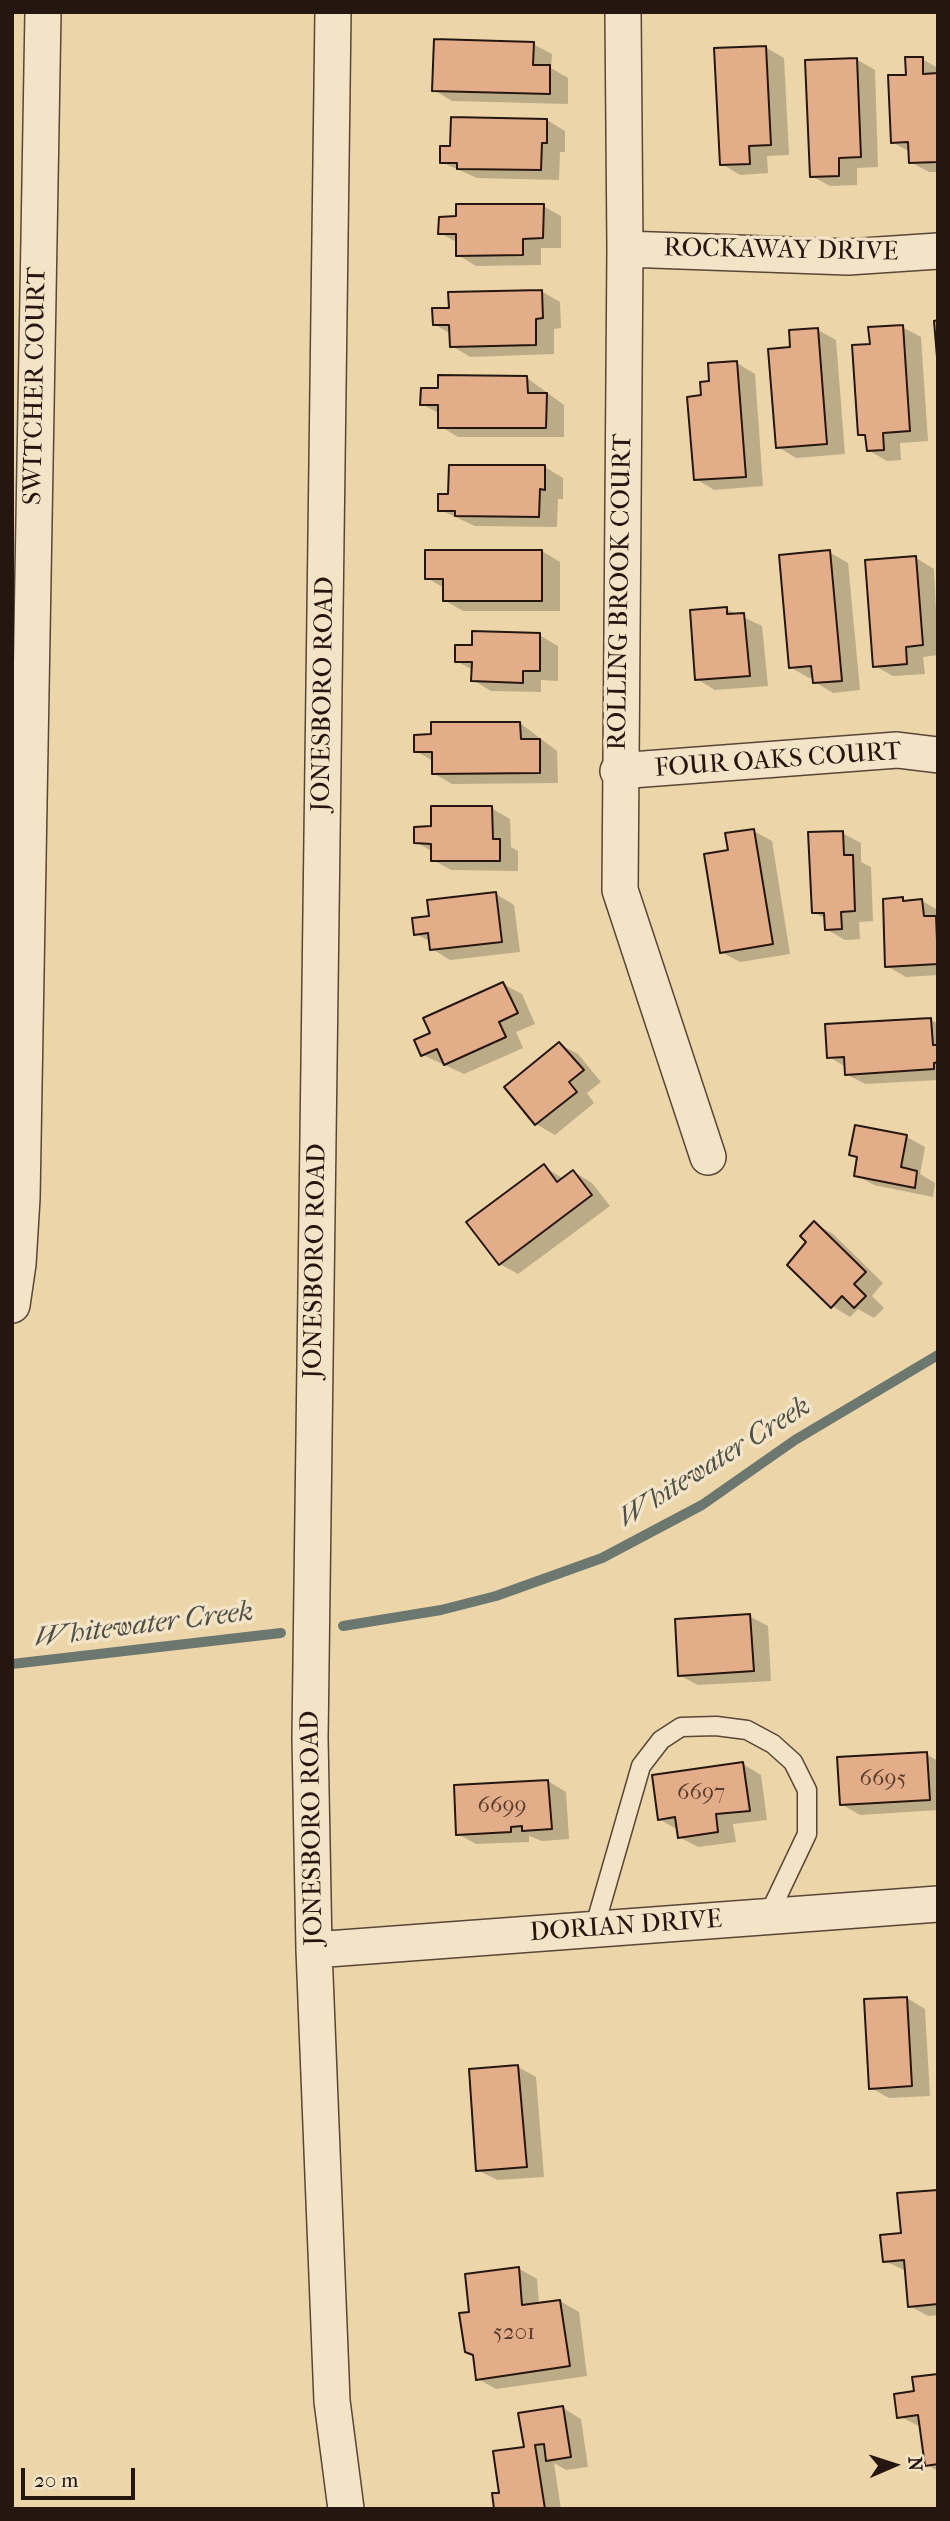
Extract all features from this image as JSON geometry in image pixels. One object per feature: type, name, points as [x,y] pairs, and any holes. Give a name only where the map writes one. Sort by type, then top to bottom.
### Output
[{"type":"street","name":"SWITCHER COURT","points":[[12,1305],[18,1265],[22,1198],[20,863],[43,12]]},
{"type":"street","name":"JONESBORO ROAD","points":[[333,12],[310,1737],[314,1950],[332,2402],[346,2509]]},
{"type":"street","name":"ROLLING BROOK COURT","points":[[623,12],[625,249],[618,771],[620,890],[708,1157]]},
{"type":"street","name":"ROCKAWAY DRIVE","points":[[625,249],[848,257],[938,251]]},
{"type":"street","name":"FOUR OAKS COURT","points":[[618,771],[897,750],[938,755]]},
{"type":"street","name":"DORIAN DRIVE","points":[[314,1950],[938,1904]]},
{"type":"lane","points":[[594,1929],[641,1766],[661,1740],[681,1727],[716,1726],[747,1730],[773,1744],[793,1762],[807,1790],[807,1834],[768,1916]]},
{"type":"building","points":[[434,39],[534,42],[533,65],[550,65],[550,94],[432,91]]},
{"type":"building","points":[[766,46],[771,145],[749,146],[750,164],[720,165],[714,48]]},
{"type":"building","points":[[905,57],[923,57],[923,74],[938,73],[938,162],[909,163],[908,142],[891,143],[888,75],[906,75]]},
{"type":"building","points":[[857,58],[861,157],[839,158],[839,176],[810,177],[805,60]]},
{"type":"building","points":[[451,117],[547,119],[547,143],[542,143],[541,170],[457,169],[457,163],[440,163],[440,146],[450,146]]},
{"type":"building","points":[[456,204],[544,204],[543,238],[523,239],[523,255],[456,256],[456,234],[438,234],[439,217],[456,216]]},
{"type":"building","points":[[542,290],[543,318],[536,319],[536,345],[450,347],[449,325],[433,325],[432,308],[449,308],[448,292]]},
{"type":"building","points":[[938,320],[938,369],[934,321]]},
{"type":"building","points":[[903,325],[910,431],[883,433],[884,450],[867,451],[865,435],[858,435],[852,345],[870,344],[868,327]]},
{"type":"building","points":[[818,328],[827,444],[776,448],[768,349],[790,347],[789,330]]},
{"type":"building","points":[[737,361],[746,477],[694,480],[687,397],[701,395],[700,382],[709,381],[708,363]]},
{"type":"building","points":[[438,375],[527,376],[528,393],[547,393],[546,428],[438,428],[438,405],[420,405],[421,388],[438,388]]},
{"type":"building","points":[[449,465],[545,465],[545,490],[540,489],[539,517],[455,516],[455,511],[438,511],[438,494],[448,494]]},
{"type":"building","points":[[425,550],[542,550],[542,601],[443,601],[443,579],[425,579]]},
{"type":"building","points":[[830,550],[842,681],[813,683],[811,666],[789,668],[779,555]]},
{"type":"building","points":[[916,556],[923,645],[906,647],[907,664],[873,667],[865,560]]},
{"type":"building","points":[[727,607],[727,614],[744,613],[750,676],[695,680],[690,610]]},
{"type":"building","points":[[472,631],[540,633],[540,671],[523,671],[523,683],[471,681],[472,662],[455,662],[455,645],[472,645]]},
{"type":"building","points":[[431,722],[520,722],[521,739],[540,739],[540,773],[432,774],[432,752],[414,752],[414,735],[431,734]]},
{"type":"building","points":[[431,806],[492,806],[493,839],[500,839],[500,861],[431,861],[431,844],[414,843],[414,827],[431,826]]},
{"type":"building","points":[[754,829],[773,944],[720,953],[704,854],[728,850],[725,833]]},
{"type":"building","points":[[843,831],[844,855],[853,855],[855,911],[841,912],[842,929],[825,930],[824,913],[812,913],[808,832]]},
{"type":"building","points":[[496,892],[502,942],[430,950],[428,933],[414,935],[412,918],[429,916],[427,900]]},
{"type":"building","points":[[903,897],[903,901],[922,899],[924,916],[936,916],[938,964],[885,967],[883,899]]},
{"type":"building","points":[[503,982],[518,1013],[499,1022],[506,1037],[444,1065],[437,1049],[421,1056],[414,1040],[430,1033],[423,1018]]},
{"type":"building","points":[[931,1018],[933,1045],[938,1045],[938,1062],[934,1063],[934,1069],[845,1075],[844,1057],[827,1058],[825,1024]]},
{"type":"building","points":[[559,1042],[584,1070],[569,1082],[577,1092],[535,1125],[504,1087]]},
{"type":"building","points":[[855,1125],[907,1135],[901,1167],[917,1171],[915,1188],[854,1176],[857,1157],[849,1155]]},
{"type":"building","points":[[544,1164],[557,1182],[573,1170],[592,1195],[499,1265],[466,1222]]},
{"type":"building","points":[[814,1221],[866,1272],[854,1284],[866,1296],[854,1308],[842,1296],[831,1308],[787,1265],[806,1242],[800,1236]]},
{"type":"building","points":[[750,1614],[754,1671],[678,1676],[675,1619]]},
{"type":"building","points":[[927,1752],[930,1800],[840,1805],[837,1757]]},
{"type":"building","points":[[743,1762],[750,1811],[716,1814],[718,1832],[678,1838],[675,1817],[658,1820],[652,1775]]},
{"type":"building","points":[[548,1780],[552,1829],[522,1831],[522,1826],[511,1827],[511,1832],[456,1835],[454,1785]]},
{"type":"building","points":[[907,1997],[912,2086],[869,2089],[864,1999]]},
{"type":"building","points":[[518,2065],[527,2167],[476,2171],[469,2069]]},
{"type":"building","points":[[938,2190],[938,2304],[908,2307],[904,2260],[883,2262],[880,2235],[901,2233],[897,2193]]},
{"type":"building","points":[[519,2267],[522,2305],[560,2300],[570,2366],[476,2380],[473,2355],[465,2352],[459,2313],[469,2312],[465,2274]]},
{"type":"building","points":[[938,2374],[938,2464],[925,2466],[918,2415],[897,2418],[894,2394],[914,2391],[912,2377]]},
{"type":"building","points":[[563,2406],[571,2457],[546,2461],[544,2444],[535,2445],[545,2509],[494,2509],[492,2493],[499,2493],[493,2451],[524,2447],[518,2413]]},
{"type":"waterway","name":"Whitewater Creek","points":[[343,1626],[441,1610],[496,1596],[602,1558],[702,1505],[795,1440],[938,1355]]},
{"type":"waterway","name":"Whitewater Creek","points":[[12,1664],[281,1633]]}]
